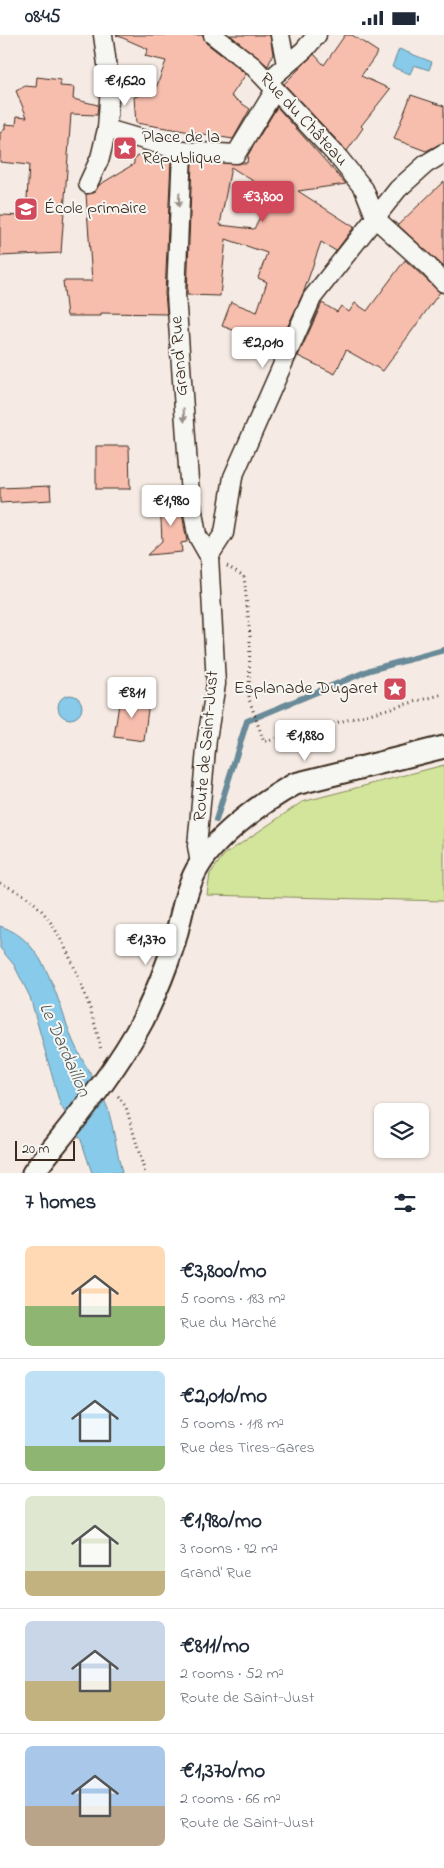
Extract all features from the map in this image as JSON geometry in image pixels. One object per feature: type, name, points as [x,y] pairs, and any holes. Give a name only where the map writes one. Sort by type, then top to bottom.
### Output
[{"type":"street","points":[[88,184],[100,158],[107,129],[110,86],[103,35]]},
{"type":"street","name":"Rue du Château","points":[[214,35],[253,66],[339,158],[359,183],[376,219]]},
{"type":"street","points":[[280,35],[286,64]]},
{"type":"street","points":[[107,129],[182,151],[236,153],[271,86],[286,64],[304,50],[317,35]]},
{"type":"street","name":"Grand' Rue","points":[[182,151],[176,294],[186,449],[190,495],[197,535],[209,556]]},
{"type":"street","points":[[209,556],[224,533],[233,477],[312,298],[398,189],[426,164],[444,153]]},
{"type":"street","points":[[376,219],[444,283]]},
{"type":"street","name":"Route de Saint-Just","points":[[201,855],[207,739],[216,684],[209,556]]},
{"type":"street","points":[[32,1173],[66,1131],[128,1046],[162,978],[174,943],[190,883],[201,855],[253,811],[295,784],[316,777],[444,747]]},
{"type":"path","points":[[209,556],[244,575],[250,636],[248,699],[264,742],[444,694]]},
{"type":"path","points":[[0,883],[34,903],[57,933],[81,984],[96,1028],[105,1078],[126,1107],[145,1173]]},
{"type":"green space","points":[[444,765],[444,901],[207,895],[210,874],[224,855],[302,802]]},
{"type":"water","points":[[399,49],[432,62],[429,70],[414,65],[410,74],[392,67]]},
{"type":"water","points":[[70,695],[79,698],[82,707],[79,716],[70,719],[61,716],[58,707],[61,698]]},
{"type":"water","name":"Le Dardaillon","points":[[0,926],[16,933],[29,944],[40,958],[48,974],[73,1041],[108,1109],[122,1173],[92,1173],[81,1140],[60,1104],[30,997],[14,965],[0,948]]},
{"type":"building","points":[[116,35],[203,35],[206,43],[246,74],[231,96],[250,109],[233,139],[136,123],[134,97],[155,91],[166,61],[145,56],[148,49]]},
{"type":"building","points":[[230,35],[270,35],[273,54],[268,66]]},
{"type":"building","points":[[345,35],[352,35],[378,52],[361,76],[390,89],[361,126],[363,128],[347,151],[284,84],[314,54],[324,65]]},
{"type":"building","points":[[37,77],[61,80],[60,86],[74,87],[73,99],[98,105],[97,115],[71,114],[61,253],[0,256],[0,215],[26,216],[29,165],[0,162],[0,133],[5,129],[5,124],[16,125],[17,116],[27,117],[16,91],[25,86],[36,87]]},
{"type":"building","points":[[411,95],[444,106],[444,142],[426,151],[394,139]]},
{"type":"building","points":[[277,107],[346,184],[298,191],[354,227],[336,251],[321,242],[304,291],[285,332],[270,328],[265,342],[222,326],[231,302],[257,312],[267,282],[258,278],[267,253],[226,239],[220,296],[187,295],[192,162],[247,163],[248,155]],"holes":[[[231,167],[272,193],[254,229],[220,225]]]},
{"type":"building","points":[[139,155],[171,159],[165,294],[167,314],[101,313],[101,316],[67,316],[63,281],[92,281],[86,194],[94,193],[99,185],[134,164],[134,159]]},
{"type":"building","points":[[444,181],[444,267],[398,225]]},
{"type":"building","points":[[405,260],[440,292],[383,371],[346,350],[335,374],[298,356],[322,303],[337,312],[341,306],[349,312],[355,303],[367,311]]},
{"type":"building","points":[[96,446],[129,446],[130,489],[96,489]]},
{"type":"building","points":[[50,486],[51,500],[0,503],[0,488]]},
{"type":"building","points":[[179,496],[187,542],[181,543],[182,552],[147,555],[162,541],[160,498]]},
{"type":"building","points":[[120,697],[149,701],[144,741],[114,737]]},
{"type":"waterway","points":[[216,820],[247,721],[370,670],[444,650]]},
{"type":"place","name":"Place de la République","points":[[125,148]]},
{"type":"place","name":"École primaire","points":[[26,209]]},
{"type":"place","name":"Esplanade Dugaret","points":[[395,689]]}]
